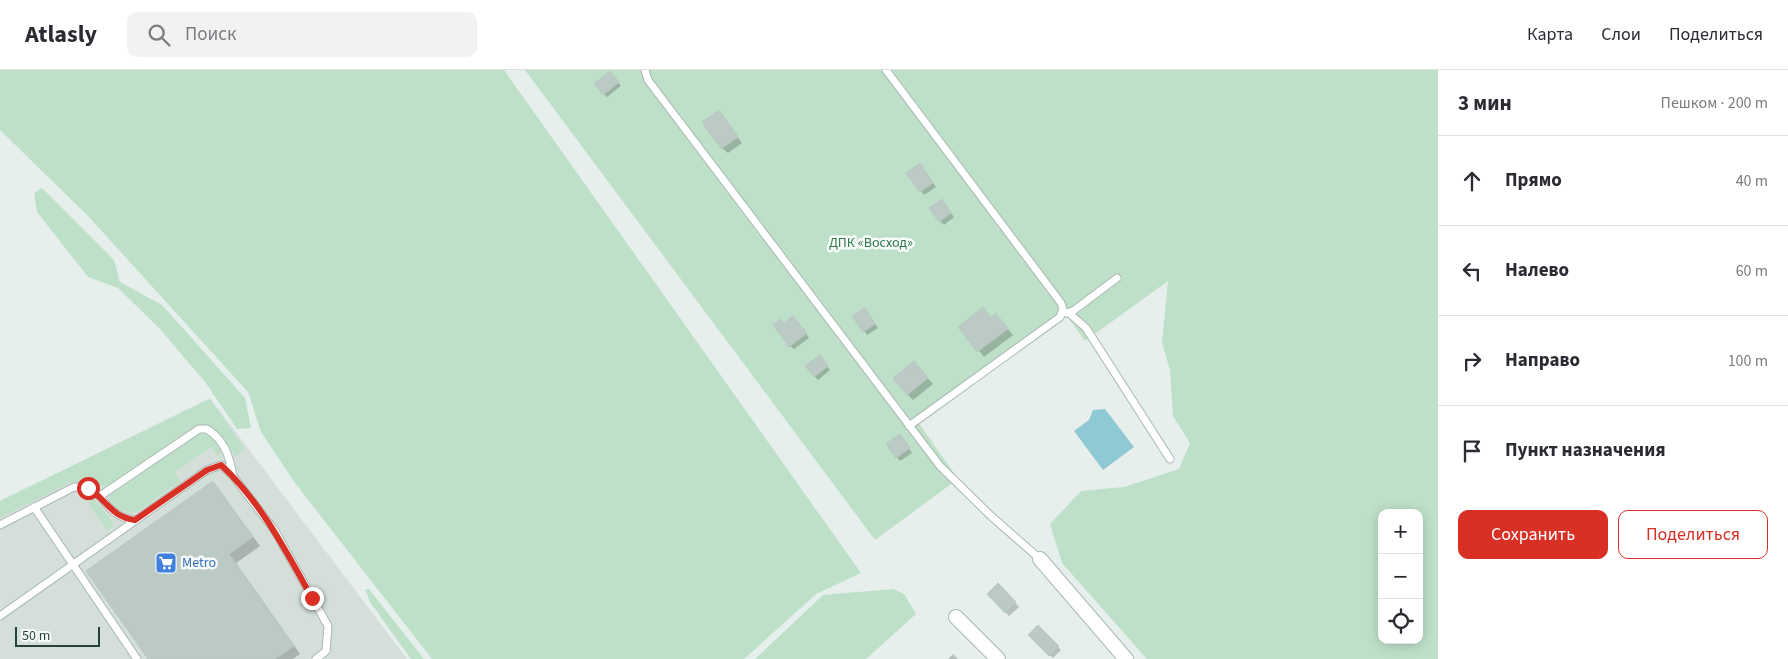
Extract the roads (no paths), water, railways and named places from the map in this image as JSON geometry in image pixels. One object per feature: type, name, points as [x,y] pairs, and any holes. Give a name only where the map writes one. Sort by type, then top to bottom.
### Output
[{"type":"street","points":[[1040,559],[1126,659]]},
{"type":"street","points":[[956,617],[998,659]]},
{"type":"lane","points":[[645,70],[648,80],[909,426],[956,482],[1040,559]]},
{"type":"lane","points":[[886,70],[1061,303],[1066,313],[1086,328],[1170,459]]},
{"type":"lane","points":[[909,426],[1117,278]]},
{"type":"lane","points":[[100,496],[199,429],[207,429],[217,436],[229,453],[233,476]]},
{"type":"lane","points":[[0,616],[207,470],[221,465],[233,476],[275,531],[328,626],[326,651],[316,659]]},
{"type":"lane","points":[[0,525],[74,487],[88,488],[100,496],[110,510],[122,518],[135,520]]},
{"type":"lane","points":[[34,507],[137,659]]},
{"type":"water","points":[[1105,409],[1134,447],[1103,470],[1074,431],[1089,420],[1093,410]]},
{"type":"place","name":"Metro","points":[[166,563]]},
{"type":"park label","name":"ДПК «Восход»","points":[[871,243]]}]
